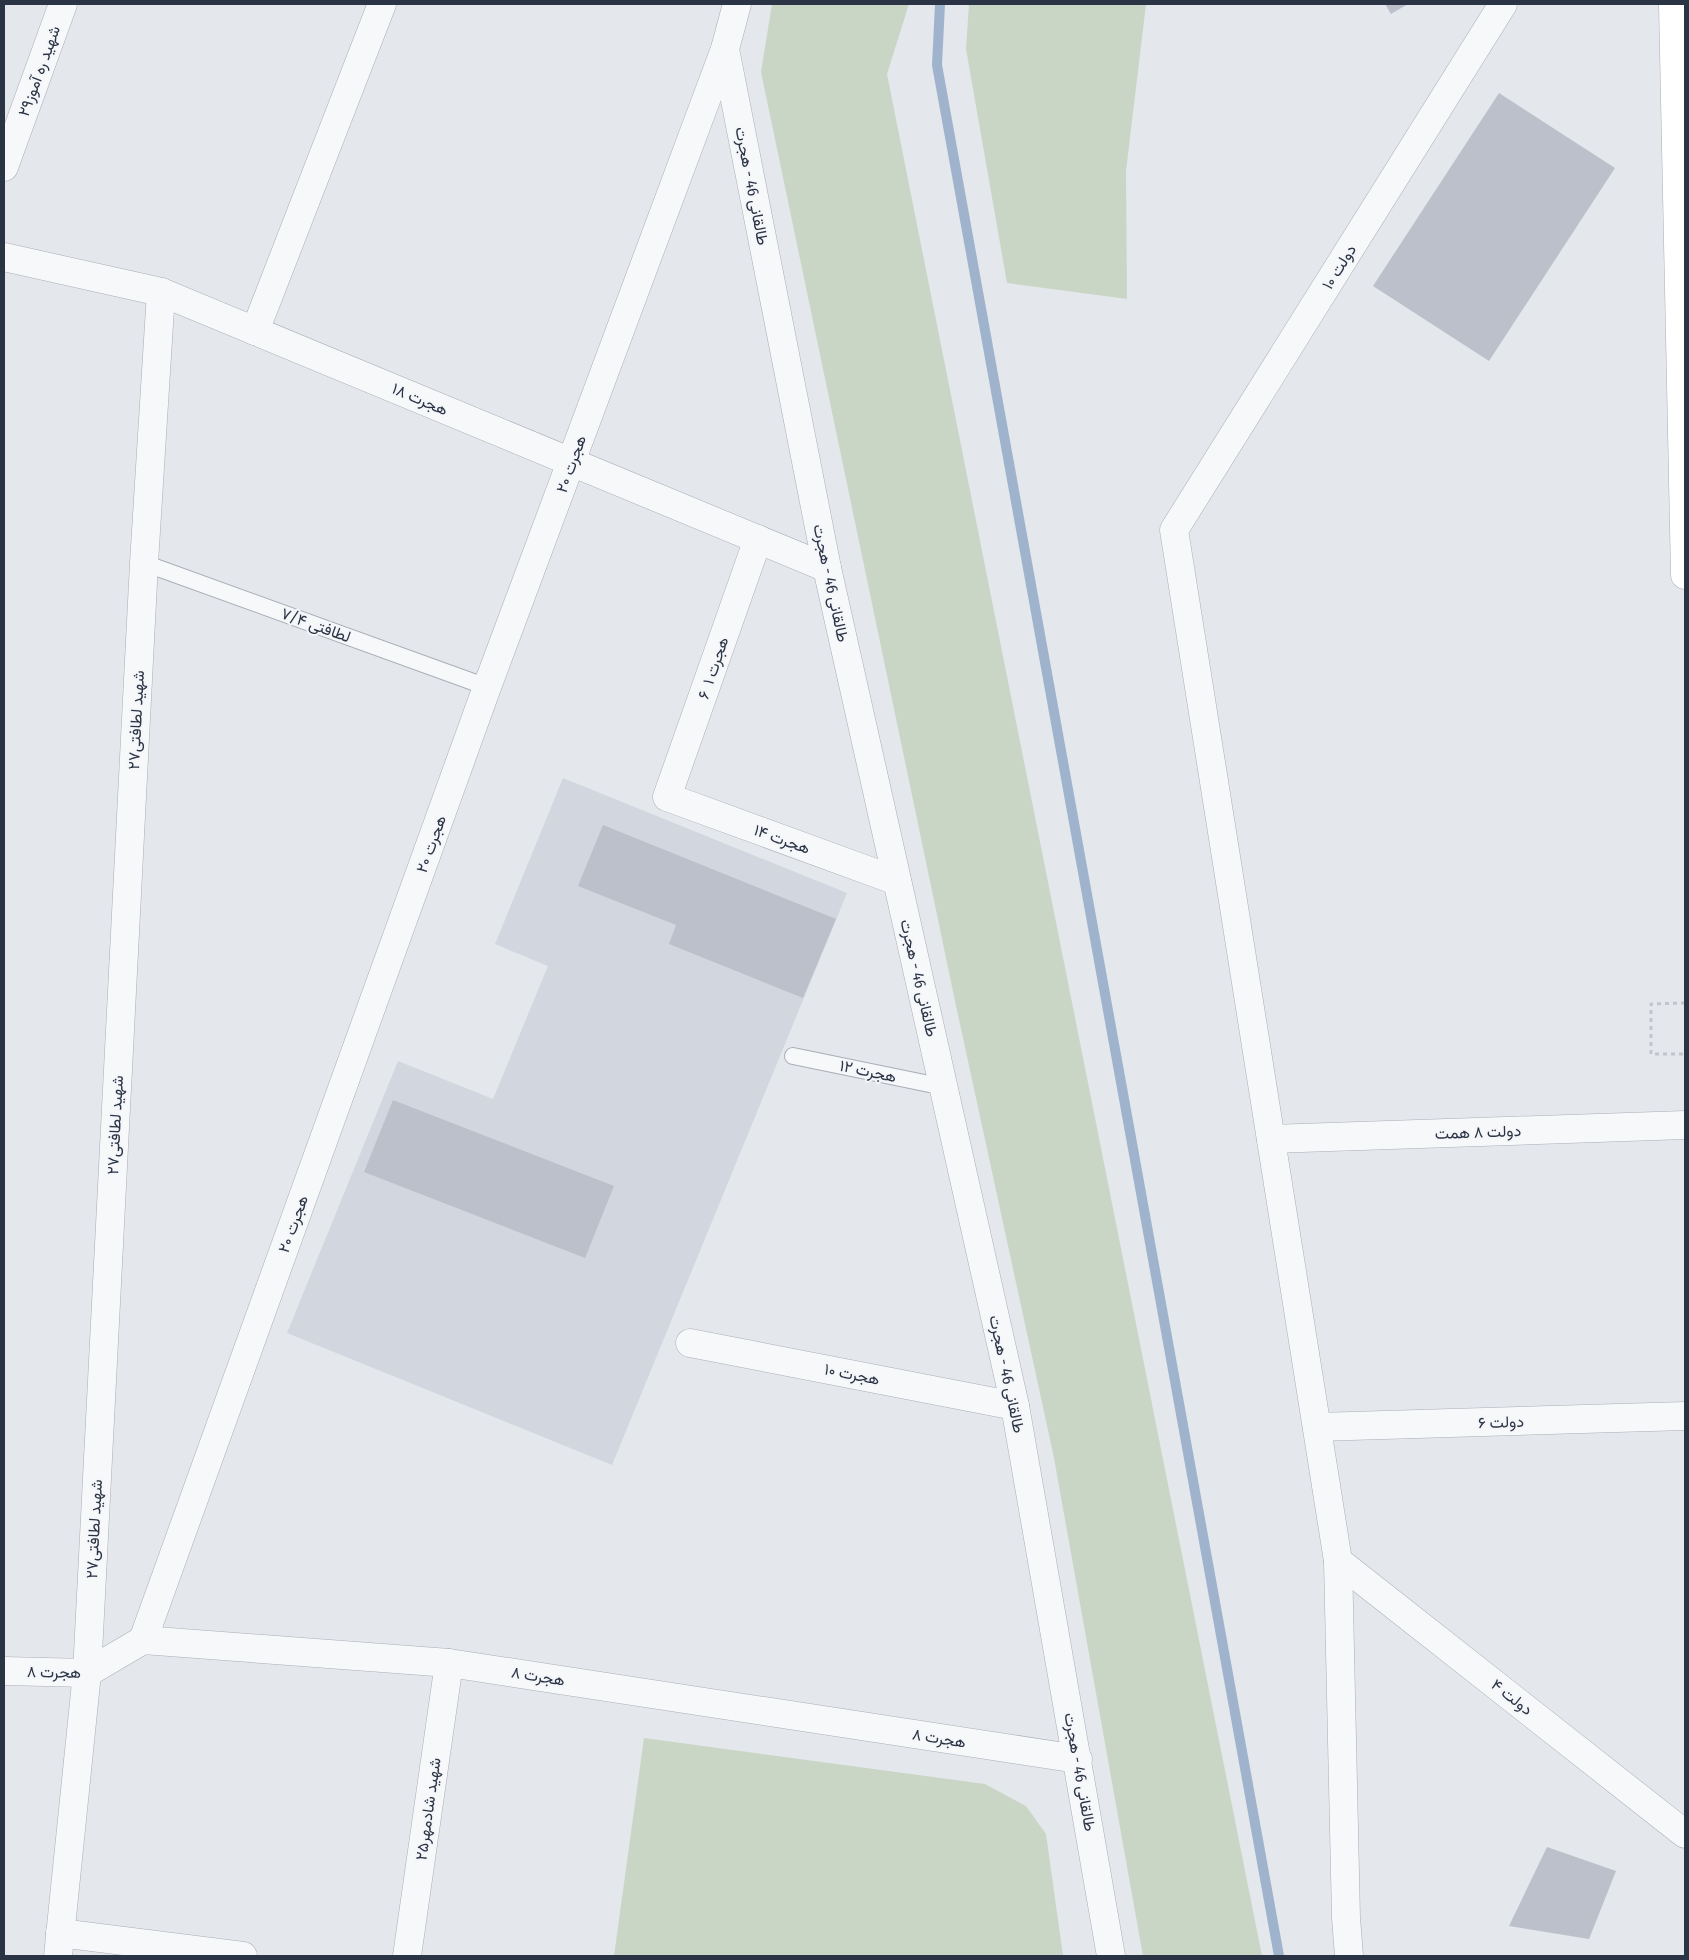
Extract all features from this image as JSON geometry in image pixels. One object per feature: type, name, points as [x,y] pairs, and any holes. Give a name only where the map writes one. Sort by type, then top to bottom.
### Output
[{"type":"main road","points":[[1673,4],[1685,575]]},
{"type":"street","name":"شهید ره آموز۲۹","points":[[4,167],[64,4]]},
{"type":"street","points":[[255,331],[382,4]]},
{"type":"street","name":"طالقانی 46 - هجرت","points":[[737,4],[725,49],[827,568],[1015,1406],[1111,1956]]},
{"type":"street","name":"دولت ۱۰","points":[[1272,1139],[1174,530],[1504,4]]},
{"type":"street","name":"هجرت ۲۰","points":[[143,1640],[487,687],[725,49]]},
{"type":"street","name":"هجرت ۱۸","points":[[4,257],[161,292],[827,568]]},
{"type":"street","name":"شهید لطافتی۲۷","points":[[59,1945],[87,1673],[144,563],[161,292]]},
{"type":"street","name":"هجرت ۱ ‍ ۶","points":[[667,797],[758,539]]},
{"type":"street","name":"هجرت ۱۴","points":[[667,797],[897,881]]},
{"type":"street","name":"دولت ۸ همت","points":[[1272,1139],[1685,1125]]},
{"type":"street","points":[[1272,1139],[1338,1561],[1346,1918],[1349,1956]]},
{"type":"street","name":"هجرت ۱۰","points":[[690,1343],[1015,1406]]},
{"type":"street","name":"دولت ۶","points":[[1317,1427],[1685,1416]]},
{"type":"street","name":"دولت ۴","points":[[1338,1561],[1685,1834]]},
{"type":"street","name":"هجرت ۸","points":[[4,1671],[87,1673],[143,1640],[449,1663],[1078,1759]]},
{"type":"street","name":"شهید شادمهر۲۵","points":[[407,1956],[449,1663]]},
{"type":"street","points":[[59,1945],[243,1956]]},
{"type":"lane","name":"لطافتی ۷/۴","points":[[144,563],[487,687]]},
{"type":"lane","name":"هجرت ۱۲","points":[[793,1056],[944,1087]]},
{"type":"path","points":[[1685,1003],[1651,1004],[1651,1054],[1685,1054]]},
{"type":"shaded area","points":[[563,778],[847,893],[612,1465],[287,1333],[398,1061],[493,1099],[548,966],[495,944]]},
{"type":"green space","points":[[772,4],[909,4],[887,74],[1262,1956],[1143,1956],[1054,1458],[955,1001],[761,72]]},
{"type":"green space","points":[[969,4],[1146,4],[1126,171],[1127,299],[1007,283],[966,49]]},
{"type":"green space","points":[[644,1738],[985,1784],[1026,1806],[1046,1834],[1063,1956],[614,1956]]},
{"type":"building","points":[[1385,4],[1408,4],[1391,14]]},
{"type":"building","points":[[1499,93],[1615,168],[1489,361],[1373,286]]},
{"type":"building","points":[[603,825],[836,919],[803,998],[669,944],[676,925],[578,886]]},
{"type":"building","points":[[393,1100],[614,1186],[585,1258],[364,1172]]},
{"type":"building","points":[[1547,1847],[1616,1871],[1589,1939],[1509,1926]]},
{"type":"waterway","points":[[940,4],[937,65],[1279,1956]]}]
